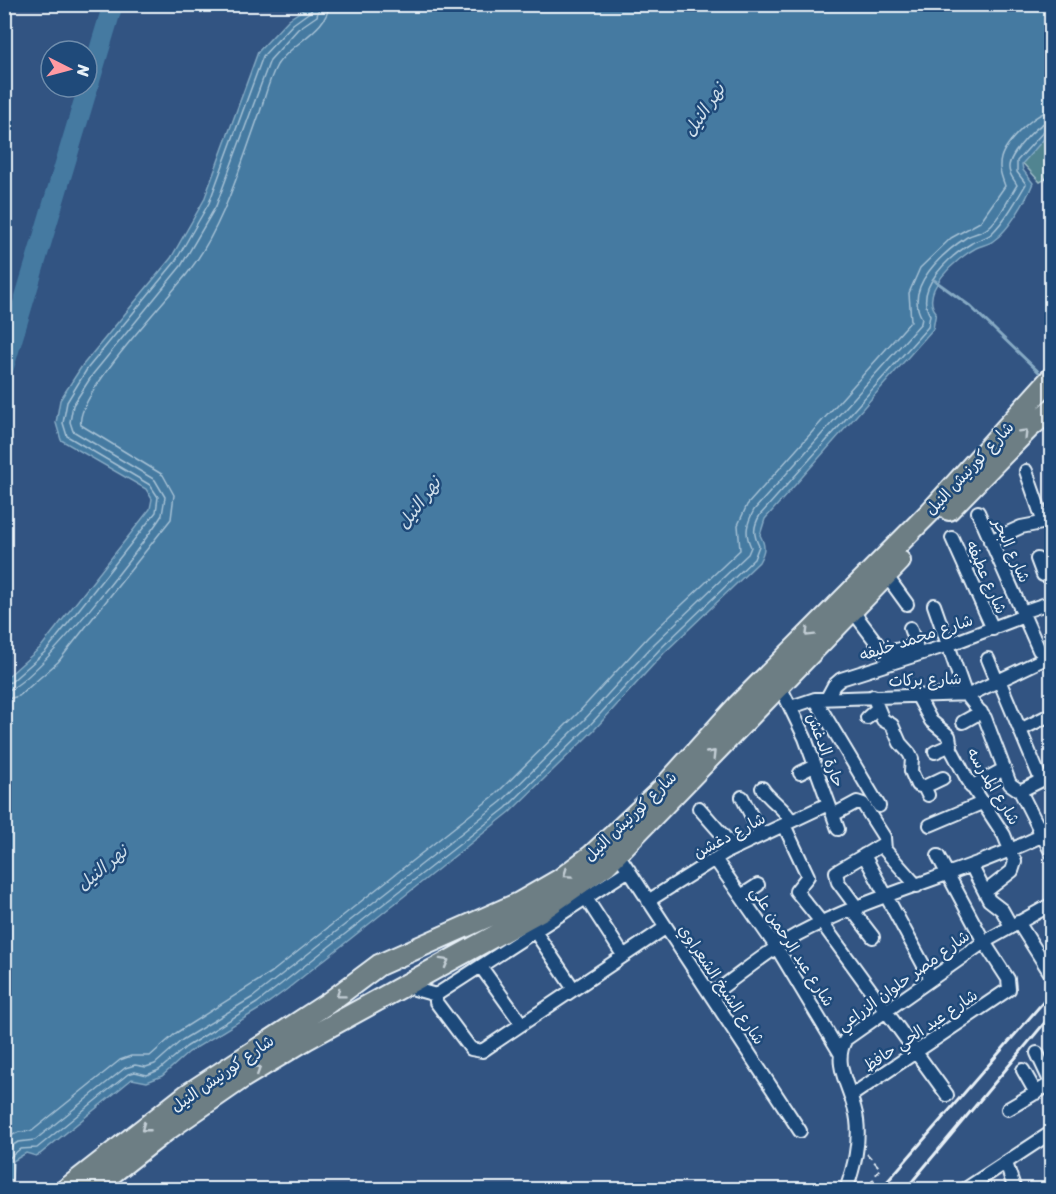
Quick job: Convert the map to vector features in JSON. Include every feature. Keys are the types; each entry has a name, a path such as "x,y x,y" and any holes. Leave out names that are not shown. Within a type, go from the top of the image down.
{"highway":[{"name":"شارع كورنيش النيل","path":"65,1190 188,1094 328,1003 369,972 406,951 519,903 559,880 599,849 662,789 738,705 930,512 1052,377"},
{"name":"شارع كورنيش النيل","path":"91,1190 166,1131 244,1077 542,910 618,854 886,575 1049,415"},
{"path":"369,972 403,986 406,951"}],"street":[{"path":"990,541 1021,527 1048,522 1026,471"},
{"name":"شارع البحر","path":"978,512 1039,650 1050,659"},
{"name":"شارع عطيفه","path":"952,538 993,629"},
{"path":"1037,559 1043,575 1052,577"},
{"path":"886,575 907,604"},
{"name":"شارع محمد خليفه","path":"821,698 838,680 888,657 948,645 993,629 1052,602"},
{"path":"934,605 965,693 981,712 1012,787 1020,791 1052,854"},
{"path":"852,610 888,657 916,645 910,628"},
{"path":"988,659 1020,730 1046,778 1020,791"},
{"name":"شارع بركات","path":"791,707 821,698 875,702 917,695 974,693 1050,659"},
{"name":"حارة الدغش","path":"779,684 791,707 838,830"},
{"name":"شارع المدرسه","path":"917,695 931,721 949,736 971,787 1011,850 1015,862 1012,871 985,892"},
{"path":"821,698 879,806"},
{"path":"867,717 875,702"},
{"path":"875,702 883,720 892,725 900,743 912,759 910,771 916,785 926,791 943,778"},
{"path":"963,722 981,712"},
{"path":"1020,730 1052,714"},
{"path":"935,752 951,745"},
{"path":"800,773 814,766"},
{"path":"971,787 1004,769"},
{"path":"762,788 769,798 788,814 788,823 808,876 796,891 822,923 947,1095"},
{"path":"742,797 761,835"},
{"name":"شارع دغشن","path":"648,901 715,859 761,835 788,823 857,802 862,804 884,837 883,844"},
{"path":"930,825 982,803"},
{"path":"699,808 734,848"},
{"path":"711,995 777,948 822,923 972,867 1011,850 1040,833 1052,822"},
{"path":"873,937 836,872 883,844 886,851 917,886"},
{"name":"شارع الشيخ الشعراوي","path":"618,854 800,1131"},
{"path":"864,855 930,977"},
{"path":"938,856 984,942"},
{"name":"شارع عبد الرحمن علي","path":"715,859 777,948 840,1053"},
{"path":"972,867 991,902 1002,910 1014,924 1049,971"},
{"path":"403,986 436,995 536,933 629,870"},
{"path":"741,896 758,885"},
{"path":"586,898 623,955"},
{"name":"شارع مصر حلوان الزراعي","path":"846,1190 854,1169 858,1145 857,1120 852,1095 840,1064 840,1053 846,1039 930,977 1014,924 1052,904"},
{"path":"436,995 436,1002 468,1046 482,1051 665,928"},
{"path":"536,933 573,988"},
{"name":"شارع عبد الحي حافظ","path":"852,1095 1009,989 1008,979 984,942"},
{"path":"481,967 521,1023"},
{"path":"1008,1109 1051,1083 1037,1053"},
{"path":"1023,1070 1036,1092"},
{"path":"964,1190 1052,1132"},
{"path":"1006,1163 1015,1190"}],"path":[{"path":"858,1145 880,1168 867,1190"}],"green space":[{"path":"1051,103 1051,163 1046,179 1040,182 1008,147"}],"water":[{"name":"نهر النيل","path":"310,5 1051,5 1051,131 1022,164 1023,170 1033,183 1011,223 993,241 959,259 936,285 932,295 932,304 936,312 933,329 765,519 760,535 764,548 759,562 664,653 594,730 510,812 286,990 189,1052 162,1076 147,1082 132,1079 40,1154 36,1156 26,1153 13,1161 12,1179 5,1186 5,679 41,647 150,509 152,499 146,489 61,440 56,423 60,400 82,366 171,258 204,200 258,52 289,19"}],"building":[{"path":"1052,163 1052,185 1046,179"}],"waterway":[{"path":"4,367 113,4"},
{"path":"934,280 970,306 1044,377"}],"railway":[{"path":"880,1190 1052,992"},
{"path":"905,1190 1052,1014"}]}
